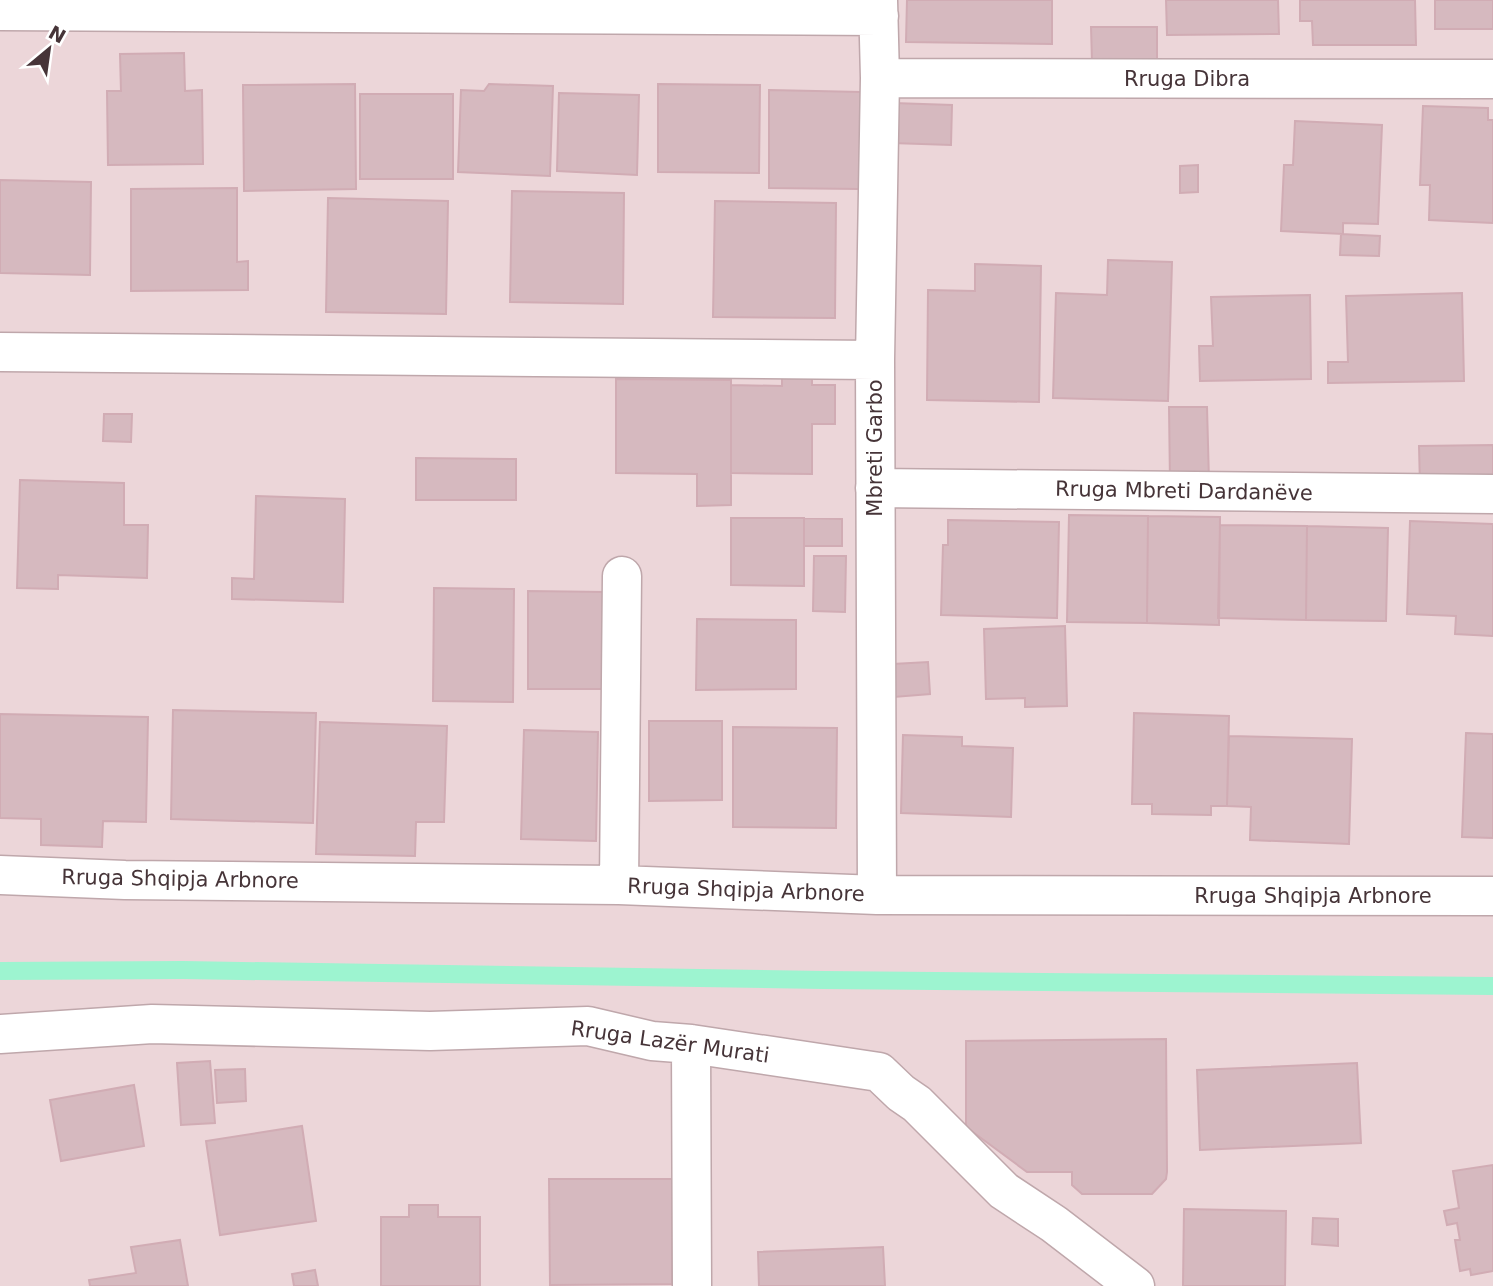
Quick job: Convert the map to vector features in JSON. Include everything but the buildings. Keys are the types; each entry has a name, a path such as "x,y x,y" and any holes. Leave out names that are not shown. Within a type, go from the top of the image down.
{"street":[{"path":"0,11 879,8"},
{"name":"Mbreti Garbo","path":"877,895 875,360 879,8"},
{"name":"Rruga Dibra","path":"880,78 1493,79"},
{"path":"0,352 875,360"},
{"name":"Rruga Mbreti Dardanëve","path":"875,488 1493,494"},
{"path":"619,885 622,576"},
{"name":"Rruga Shqipja Arbnore","path":"0,875 125,880 619,885 877,895 1493,896"},
{"name":"Rruga Lazër Murati","path":"0,1034 152,1024 430,1031 588,1026 652,1041 691,1044 879,1072 917,1104 1004,1191 1054,1224 1135,1286"},
{"path":"691,1044 692,1286"}],"shaded area":[{"path":"0,0 1493,0 1493,1286 0,1286"}],"waterway":[{"path":"0,971 183,970 824,980 1493,986"}]}
